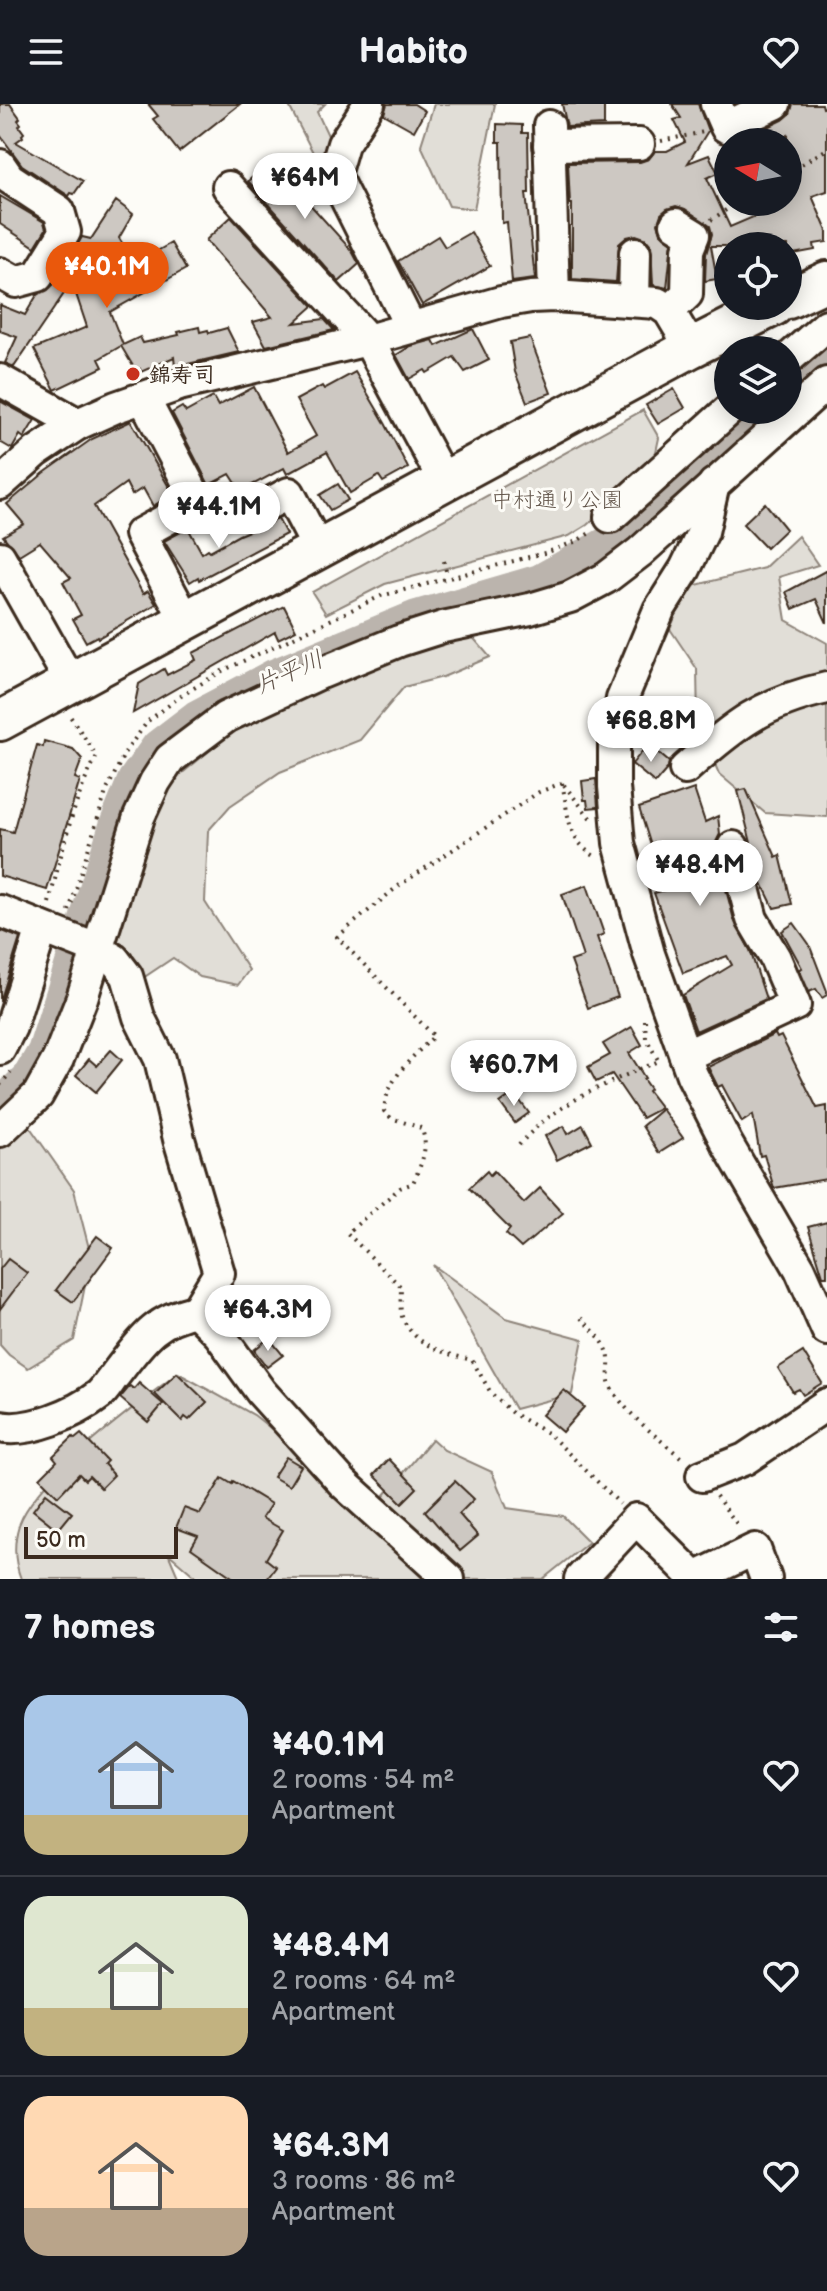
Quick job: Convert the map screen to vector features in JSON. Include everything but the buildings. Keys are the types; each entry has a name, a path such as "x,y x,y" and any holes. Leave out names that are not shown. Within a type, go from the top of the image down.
{"main road":[{"path":"0,721 746,320"}],"street":[{"path":"369,104 343,144 334,175 411,328"},
{"path":"721,115 775,104"},
{"path":"554,296 549,135 638,144"},
{"path":"0,165 9,178 59,211 65,232 38,276 16,282 0,273"},
{"path":"228,187 368,340 444,481"},
{"path":"669,311 687,294 685,229"},
{"path":"634,301 635,253"},
{"path":"802,346 827,324 808,289"},
{"path":"0,484 36,452 78,424 143,397 179,385 368,340 501,302 554,296 657,303 669,311 691,348"},
{"path":"0,380 78,424"},
{"path":"4,1033 74,940 155,782 170,759 195,737 226,717 399,641 443,627 530,609 570,597 606,578 640,552 827,383"},
{"path":"143,397 198,502"},
{"path":"610,517 714,423"},
{"path":"714,484 703,532 685,569 659,610 622,699 614,741 612,856 649,954 672,1059 692,1075 726,1142 800,1269 827,1330"},
{"path":"186,621 140,534 198,502 255,511 289,493 319,550"},
{"path":"0,557 71,683"},
{"path":"685,769 727,731 754,713 787,698 827,688"},
{"path":"672,1059 795,1005 775,958 752,919 733,847"},
{"path":"0,911 114,959 127,976 139,1017 160,1059 179,1139 219,1273 196,1311 161,1323 100,1394 53,1420 12,1429 0,1427"},
{"path":"0,1131 38,1095 58,1059 82,998 74,940"},
{"path":"196,1311 219,1334 261,1392 343,1483 449,1579"},
{"path":"702,1476 745,1459 827,1404"},
{"path":"580,1579 636,1519 695,1578 755,1549 766,1579"}],"path":[{"path":"638,144 637,138 665,141 721,115"},
{"path":"802,164 827,149"},
{"path":"685,229 701,226 716,216"},
{"path":"444,561 447,576"},
{"path":"71,683 64,708 97,756 84,779 75,805 74,940"},
{"path":"562,783 602,835 612,856 596,857 573,838 562,783"},
{"path":"562,783 539,792 409,878 337,937 434,1036 402,1068 385,1099 384,1111 391,1118 421,1128 427,1140 413,1183 400,1188 347,1233 401,1287 402,1317 414,1337 444,1354 472,1360 491,1393 512,1413 549,1434 636,1519"},
{"path":"519,1145 555,1111 590,1091 672,1059"},
{"path":"581,1318 602,1341 609,1357 607,1376 612,1389 651,1431 702,1476 755,1549"}],"green space":[{"path":"288,104 325,104 317,112 339,159 323,172"},
{"path":"434,104 495,104 474,209 449,206 421,145"},
{"name":"中村通り公園","path":"643,410 659,438 653,466 587,525 569,536 385,584 326,614 312,592"},
{"path":"798,536 818,565 779,577 786,620 827,643 827,817 765,813 719,774 698,724 697,669 670,629 688,587 764,568"},
{"path":"470,634 490,657 443,677 404,687 360,740 280,772 230,806 208,831 205,902 249,970 238,985 200,977 173,958 125,990 112,921 152,798 225,738 312,683"},
{"path":"20,1113 74,1190 91,1256 74,1340 28,1368 0,1345 0,1128"},
{"path":"433,1265 506,1318 583,1339 572,1394 515,1409"},
{"path":"178,1373 254,1415 300,1452 435,1579 198,1579 168,1553 179,1579 21,1579 15,1546 19,1525 29,1506 66,1464"},
{"path":"432,1439 444,1450 492,1472 507,1508 563,1516 589,1542 543,1579 461,1579 379,1502"}],"waterway":[{"name":"片平川","path":"802,379 827,359"},
{"name":"片平川","path":"0,1108 31,1076 45,1052 118,823 135,781 159,747 197,718 274,677 417,618 540,582 637,528 694,464 745,424"}],"place":[{"name":"錦寿司","path":"133,374"}]}
